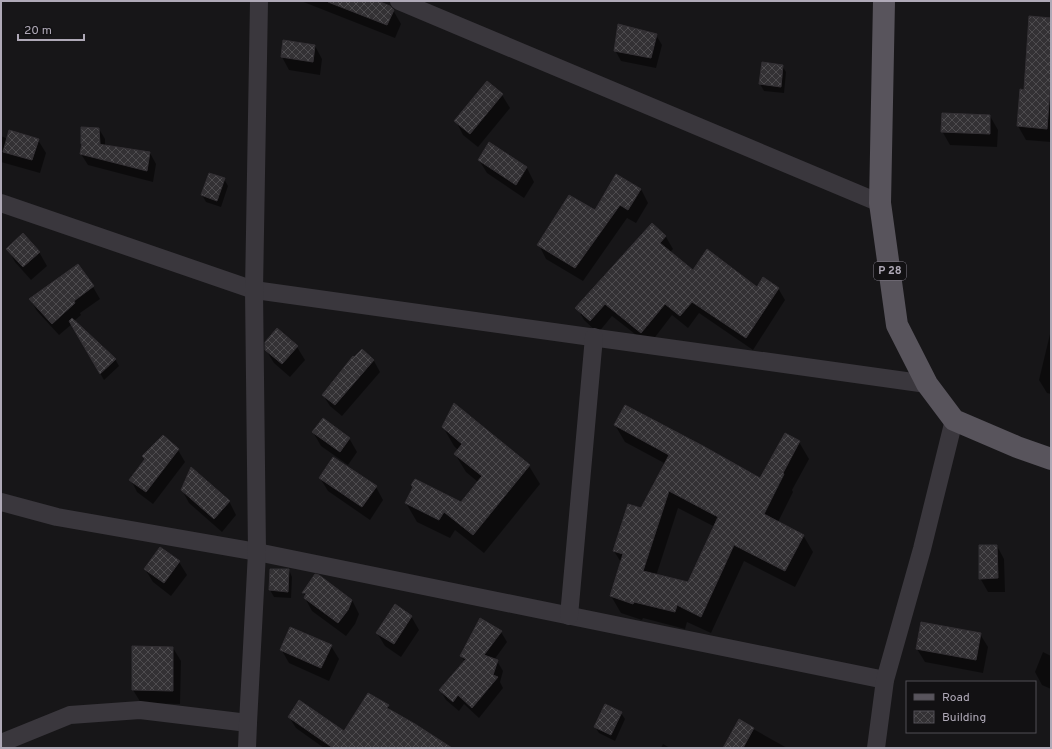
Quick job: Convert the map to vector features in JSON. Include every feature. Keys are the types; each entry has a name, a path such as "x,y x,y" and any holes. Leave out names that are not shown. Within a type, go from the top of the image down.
{"main road":[{"name":"P 28","path":"884,1 880,203 897,325 927,384 954,420 1017,447 1051,459"}],"street":[{"path":"247,748 256,552 254,290 259,1"},
{"path":"400,1 880,203"},
{"path":"1,203 254,290 927,384"},
{"path":"569,616 594,337"},
{"path":"876,748 885,680 922,549 954,420"},
{"path":"1,502 57,517 256,552 885,680"},
{"path":"1,743 70,715 140,710 248,723"}],"building":[{"path":"328,1 378,1 390,6 394,10 387,25"},
{"path":"1029,16 1051,18 1051,77 1047,129 1017,126 1020,89 1024,90"},
{"path":"618,24 657,34 651,58 614,51"},
{"path":"283,40 315,45 313,62 281,57"},
{"path":"762,62 783,65 781,87 759,84"},
{"path":"487,81 503,94 470,134 454,121"},
{"path":"942,113 990,115 990,134 941,132"},
{"path":"81,127 99,128 100,144 98,144 150,152 147,171 80,154 82,144"},
{"path":"9,130 39,139 32,160 3,152"},
{"path":"489,142 527,167 516,185 478,160"},
{"path":"209,173 225,178 217,201 201,195"},
{"path":"616,174 641,189 628,210 620,205 575,268 537,245 569,195 595,210"},
{"path":"652,223 666,236 660,243 693,270 707,249 757,287 763,277 779,288 746,338 692,302 680,316 665,304 641,333 605,304 590,321 575,308"},
{"path":"23,233 40,252 23,267 6,249"},
{"path":"78,264 94,286 74,301 75,303 52,324 29,299"},
{"path":"72,318 116,359 100,374 69,321"},
{"path":"277,328 298,346 282,364 265,350 265,342"},
{"path":"362,349 374,360 335,405 322,395 353,356 354,357"},
{"path":"454,403 530,465 473,535 444,512 439,520 405,503 413,487 411,485 415,479 461,502 482,476 454,454 462,444 442,427"},
{"path":"625,405 760,478 785,433 800,441 764,514 804,535 785,571 734,545 701,617 677,605 675,612 634,602 633,604 610,596 623,554 613,551 628,504 641,508 669,455 614,425","holes":["669,491 718,517 688,582 643,571"]},
{"path":"323,418 350,438 340,452 312,432"},
{"path":"163,435 179,449 146,492 129,480 145,459 142,456"},
{"path":"333,457 377,486 362,507 319,478"},
{"path":"191,467 230,501 214,519 181,490"},
{"path":"979,545 997,545 998,578 979,579"},
{"path":"160,547 180,561 164,583 144,569"},
{"path":"270,569 289,569 288,592 269,590"},
{"path":"315,574 319,575 352,600 348,610 338,623 304,598 306,593 302,593"},
{"path":"395,604 412,616 394,644 376,633"},
{"path":"480,618 502,631 484,655 498,660 493,675 498,677 472,708 458,695 453,702 439,690 466,659 460,656"},
{"path":"921,622 981,633 976,660 916,649"},
{"path":"290,627 332,645 321,668 280,650"},
{"path":"132,646 173,647 173,691 132,690"},
{"path":"368,693 389,705 387,708 452,748 333,748 288,717 299,700 344,731"},
{"path":"605,704 622,712 611,735 594,727"},
{"path":"739,719 754,728 743,748 723,748"}]}
